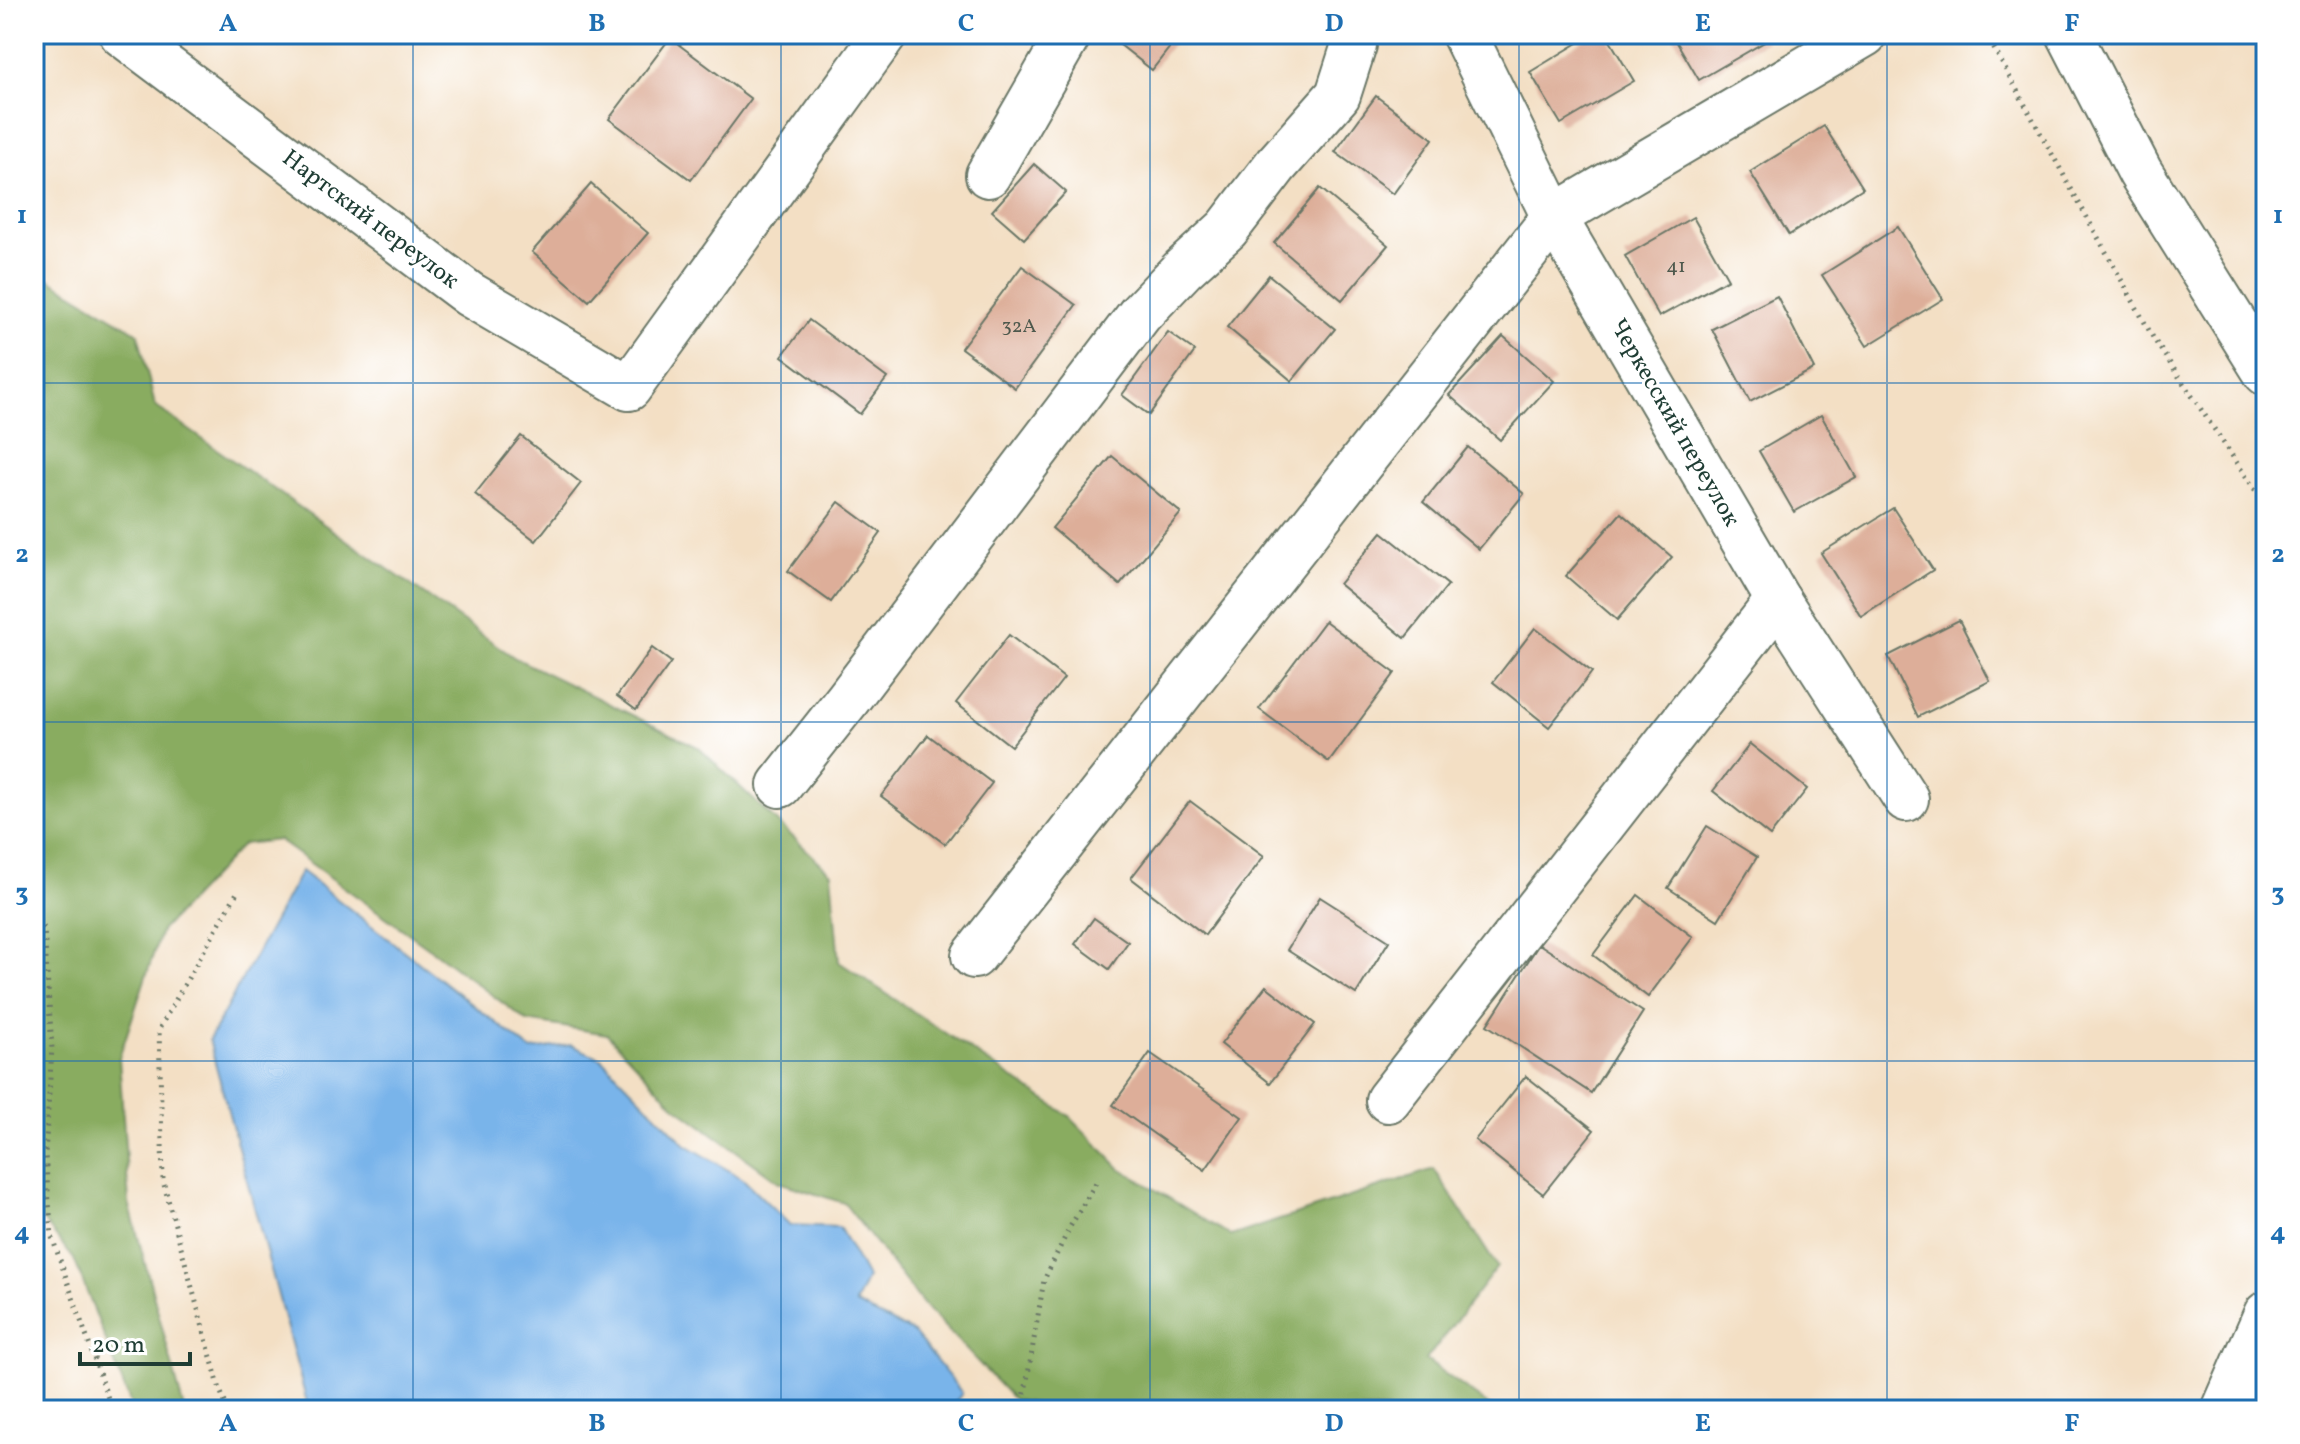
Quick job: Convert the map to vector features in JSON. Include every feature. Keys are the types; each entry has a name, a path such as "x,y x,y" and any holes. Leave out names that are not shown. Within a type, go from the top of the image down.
{"street":[{"name":"Нартский переулок","path":"122,34 469,294 629,388 883,34"},
{"path":"988,175 1069,34"},
{"path":"780,785 1140,314 1227,229 1276,165 1338,95 1355,34"},
{"name":"Черкесский переулок","path":"1464,34 1554,217 1778,600 1906,799"},
{"path":"974,956 1554,217 1865,34"},
{"path":"2069,34 2140,172 2266,373"},
{"path":"1388,1100 1778,600"},
{"path":"2224,1410 2266,1314"},
{"path":"2255,1410 2266,1386"}],"path":[{"path":"1986,34 2155,341 2266,506"},
{"path":"228,1410 163,1181 159,1029 238,891"},
{"path":"34,913 44,928 52,1048 45,1155 52,1237 112,1410"},
{"path":"1022,1410 1044,1280 1098,1179"}],"green space":[{"path":"34,270 138,333 155,406 515,658 698,747 831,873 839,962 1069,1116 1120,1168 1231,1236 1434,1169 1497,1267 1426,1360 1495,1410 1066,1410 1014,1400 924,1305 844,1203 779,1182 675,1106 607,1034 527,1021 278,840 243,844 161,931 119,1058 129,1203 184,1410 133,1410 74,1259 34,1209"}],"water":[{"path":"301,871 531,1050 571,1045 601,1058 685,1144 743,1179 790,1225 839,1227 867,1278 855,1304 914,1333 962,1393 950,1410 309,1410 209,1040"}],"building":[{"path":"1127,34 1173,34 1177,38 1152,70 1119,44"},
{"path":"1593,34 1606,34 1634,81 1561,124 1530,72"},
{"path":"1672,34 1763,34 1766,41 1699,80"},
{"path":"670,38 751,99 691,180 609,119"},
{"path":"1376,96 1433,139 1393,194 1335,152"},
{"path":"1824,126 1863,188 1789,235 1750,172"},
{"path":"1034,164 1066,192 1024,239 992,211"},
{"path":"591,184 648,233 589,301 532,252"},
{"path":"1320,188 1388,245 1342,300 1274,243"},
{"path":"1693,217 1728,279 1659,317 1625,256"},
{"path":"1898,227 1943,299 1867,346 1822,275"},
{"path":"1022,266 1076,305 1015,388 961,348"},
{"path":"1269,275 1335,329 1292,381 1227,327"},
{"path":"1777,296 1814,369 1750,402 1712,329"},
{"path":"809,320 887,378 860,414 782,356"},
{"path":"1168,332 1195,351 1149,415 1122,395"},
{"path":"1503,336 1554,381 1500,440 1449,395"},
{"path":"1821,415 1856,477 1794,512 1759,451"},
{"path":"521,436 581,483 536,541 475,494"},
{"path":"1468,447 1524,494 1479,549 1423,502"},
{"path":"1112,456 1181,513 1120,585 1052,528"},
{"path":"839,502 881,533 831,602 788,571"},
{"path":"1893,508 1933,570 1861,616 1821,553"},
{"path":"1621,513 1672,557 1617,620 1566,576"},
{"path":"1382,532 1448,585 1405,638 1339,584"},
{"path":"1959,620 1990,681 1918,717 1888,656"},
{"path":"1325,621 1395,673 1329,762 1259,709"},
{"path":"1535,628 1592,672 1549,727 1493,682"},
{"path":"1009,635 1064,678 1011,746 956,703"},
{"path":"652,648 671,662 636,710 617,696"},
{"path":"928,735 992,783 945,844 881,796"},
{"path":"1750,744 1807,789 1770,836 1713,791"},
{"path":"1190,801 1264,856 1205,935 1131,878"},
{"path":"1707,826 1757,857 1718,920 1668,888"},
{"path":"1638,895 1693,937 1648,997 1593,955"},
{"path":"1320,897 1389,941 1356,994 1287,950"},
{"path":"1094,918 1128,942 1109,969 1075,944"},
{"path":"1539,944 1643,1012 1591,1093 1487,1025"},
{"path":"1266,986 1315,1024 1270,1083 1221,1044"},
{"path":"1150,1053 1242,1117 1205,1170 1113,1105"},
{"path":"1526,1076 1594,1130 1543,1194 1475,1140"}],"waterway":[{"path":"2263,34 2266,39"}]}
